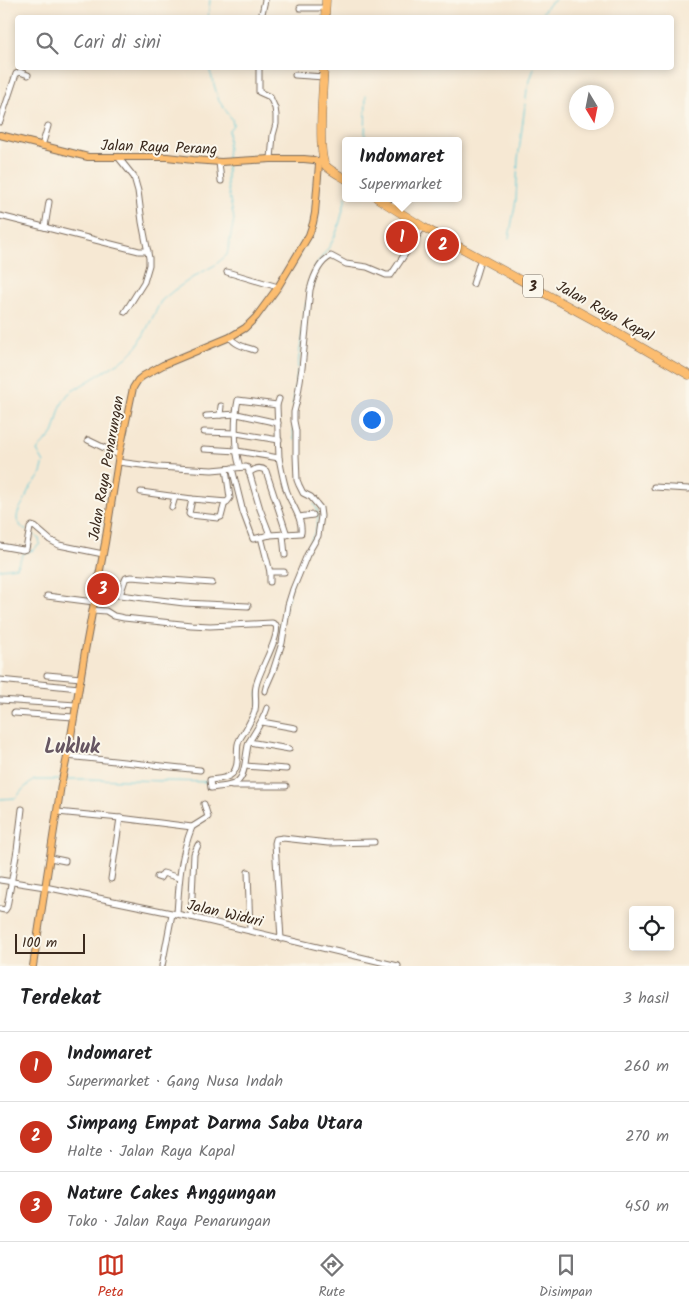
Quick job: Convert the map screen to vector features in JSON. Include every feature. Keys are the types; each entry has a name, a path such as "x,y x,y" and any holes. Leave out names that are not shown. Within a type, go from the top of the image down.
{"highway":[{"path":"324,70 321,161 342,176"},
{"name":"Jalan Raya Kapal","path":"383,202 423,227 601,324 689,375"}],"main road":[{"name":"Jalan Raya Perang","path":"0,135 88,157 167,156 220,162 271,159 321,161"},
{"name":"Jalan Raya Penarungan","path":"33,966 62,781 133,388 138,380 163,365 230,337 250,323 269,301 306,241 313,223 321,161"}],"street":[{"path":"262,15 265,0"},
{"path":"300,8 326,4"},
{"path":"258,70 259,92 270,97 275,108 276,124 273,134 271,159"},
{"path":"0,122 16,74 20,72 28,75"},
{"path":"295,75 324,77"},
{"path":"42,146 48,126"},
{"path":"118,157 134,177 137,186 149,265 144,282 125,312"},
{"path":"220,162 221,182"},
{"path":"45,227 49,202"},
{"path":"391,207 395,202"},
{"path":"0,216 148,252"},
{"path":"266,691 266,686 282,643 288,605 293,589 307,555 318,536 321,516 320,508 311,497 303,493 298,485 294,421 302,368 310,290 313,279 329,256 346,264 367,267 386,275 391,275 423,227"},
{"path":"473,284 481,258"},
{"path":"227,272 278,287"},
{"path":"230,337 239,345 254,350"},
{"path":"229,469 251,537 255,539 270,535 301,533 299,517 286,490 279,458 278,402 238,401 236,433 240,467"},
{"path":"220,415 221,406"},
{"path":"206,416 236,414 278,423"},
{"path":"204,432 236,433 279,440"},
{"path":"88,440 119,458 135,464 212,470 247,468 270,535"},
{"path":"204,449 237,451 279,458"},
{"path":"249,473 260,468 266,471 285,535 285,555"},
{"path":"141,492 192,500 229,501 229,469"},
{"path":"654,487 689,489"},
{"path":"172,507 175,497"},
{"path":"192,500 190,515 218,518 221,517 225,502"},
{"path":"299,517 313,515"},
{"path":"0,546 26,549 32,526 59,545 103,554"},
{"path":"261,537 270,572 270,582"},
{"path":"270,572 284,572"},
{"path":"120,595 126,578 131,577 212,583"},
{"path":"96,594 248,606"},
{"path":"47,596 94,602"},
{"path":"93,610 106,611 114,616 124,618 191,625 273,623 277,626 256,684 255,710 249,725 239,740 237,750 238,763 234,772 228,777 210,780 212,788 229,786 286,786"},
{"path":"268,654 277,657"},
{"path":"47,674 81,678"},
{"path":"0,680 79,688"},
{"path":"0,700 76,704"},
{"path":"229,786 236,784 244,771 249,742 262,722 267,708"},
{"path":"14,713 74,717"},
{"path":"262,722 295,728"},
{"path":"249,742 289,749"},
{"path":"67,756 200,770"},
{"path":"245,766 286,769"},
{"path":"57,812 192,827 208,817 204,804"},
{"path":"0,909 4,910 6,908 22,808"},
{"path":"111,879 120,818"},
{"path":"162,966 174,914 183,856 192,827"},
{"path":"281,939 274,841 283,838 328,843 374,842"},
{"path":"191,917 194,854 198,845"},
{"path":"50,858 64,861"},
{"path":"248,872 250,931"},
{"path":"157,877 160,878 164,873 179,878"},
{"name":"Jalan Widuri","path":"0,880 45,887 191,917 398,966"}],"waterway":[{"path":"208,15 210,0"},
{"path":"541,15 547,6 555,0"},
{"path":"210,70 219,101 232,119 233,125 229,130 227,160"},
{"path":"509,238 516,200 518,159 527,90 533,70"},
{"path":"365,137 366,96"},
{"path":"26,530 18,523 17,516 28,490 39,477 44,463 37,451 53,433 60,409 69,393 126,358 138,346 161,301 227,255 234,219 227,185 227,164"},
{"path":"312,275 334,239 345,202"},
{"path":"293,405 306,303"},
{"path":"293,427 294,440"},
{"path":"287,601 293,579 316,529 318,518 317,509 314,504"},
{"path":"0,569 16,567 24,553 33,550 40,544 39,539 32,533"},
{"path":"279,630 286,605"},
{"path":"256,715 259,709 258,692"},
{"path":"66,779 209,782"},
{"path":"0,799 16,798 34,780 59,780"}],"place":[{"name":"Indomaret","path":"402,237"},
{"name":"Simpang Empat Darma Saba Utara","path":"443,245"},
{"name":"Nature Cakes Anggungan","path":"103,589"}],"district":[{"name":"Lukluk","path":"72,746"}]}
